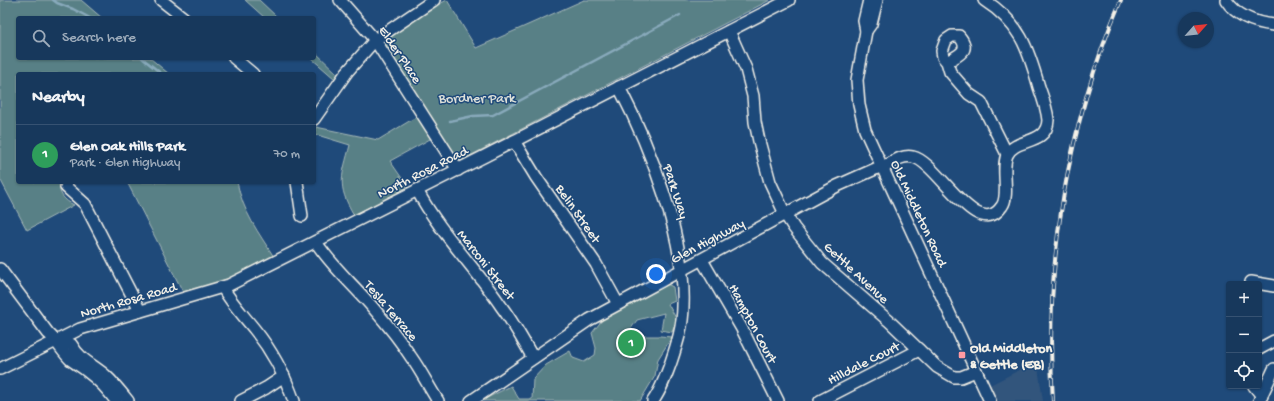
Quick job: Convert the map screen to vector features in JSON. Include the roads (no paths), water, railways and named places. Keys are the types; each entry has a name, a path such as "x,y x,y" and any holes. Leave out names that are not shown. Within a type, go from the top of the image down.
{"street":[{"path":"161,0 181,16"},
{"name":"Elder Place","path":"340,0 375,40 458,170"},
{"path":"316,116 348,72 375,40 434,0"},
{"name":"North Rosa Road","path":"0,369 80,329 223,288 458,170 789,0"},
{"name":"Old Middleton Road","path":"869,0 864,20 866,31 857,80 859,105 865,130 990,401"},
{"name":"Old Middleton Road","path":"866,31 871,24 877,0"},
{"path":"947,62 950,72 969,94 981,102 1007,154 1015,147 1034,140 1043,134 1047,128 1048,116 1029,54 1021,36 1001,14 984,0"},
{"path":"1227,2 1235,12 1250,20 1274,25"},
{"name":"Gettle Avenue","path":"729,31 746,69 753,96 755,122 770,182 785,214 822,263 937,367 954,377 961,377 976,371"},
{"path":"236,60 251,72"},
{"name":"Park Way","path":"619,87 638,128 662,190 670,214 682,270 683,307 681,328 658,399"},
{"name":"Belin Street","path":"514,141 536,177 596,264 618,304"},
{"name":"Glen Highway","path":"471,401 589,320 837,186 906,156 918,158 936,173 972,210 983,216 997,212 1004,203 1005,160 1007,154"},
{"path":"297,184 302,216"},
{"path":"66,187 84,204 140,311"},
{"name":"Marconi Street","path":"417,190 446,236 501,305 533,358"},
{"name":"Tesla Terrace","path":"316,242 337,270 395,334 438,401"},
{"name":"Hampton Court","path":"702,260 742,329 778,401"},
{"path":"0,269 48,333 56,340 61,350 105,387 116,401"},
{"path":"1262,284 1274,286"},
{"path":"223,288 235,308 256,331 284,376 294,401"},
{"path":"56,340 71,344 76,354 104,374 128,401"},
{"path":"1262,347 1274,341"},
{"name":"Hilldale Court","path":"820,401 919,350"},
{"path":"1260,399 1274,369"},
{"path":"241,401 266,388 284,376"},
{"path":"1255,389 1260,399"}],"waterway":[{"path":"53,0 86,16"},
{"path":"450,121 473,116 493,115 680,15"},
{"path":"144,60 160,72"}],"railway":[{"path":"1053,401 1051,350 1052,298 1056,247 1063,196 1073,146 1086,97 1102,48 1121,0"}],"place":[{"name":"Glen Oak Hills Park","path":"631,343"},
{"name":"Old Middleton & Gettle (EB)","path":"962,355"}],"park label":[{"name":"Bordner Park","path":"477,97"}]}
